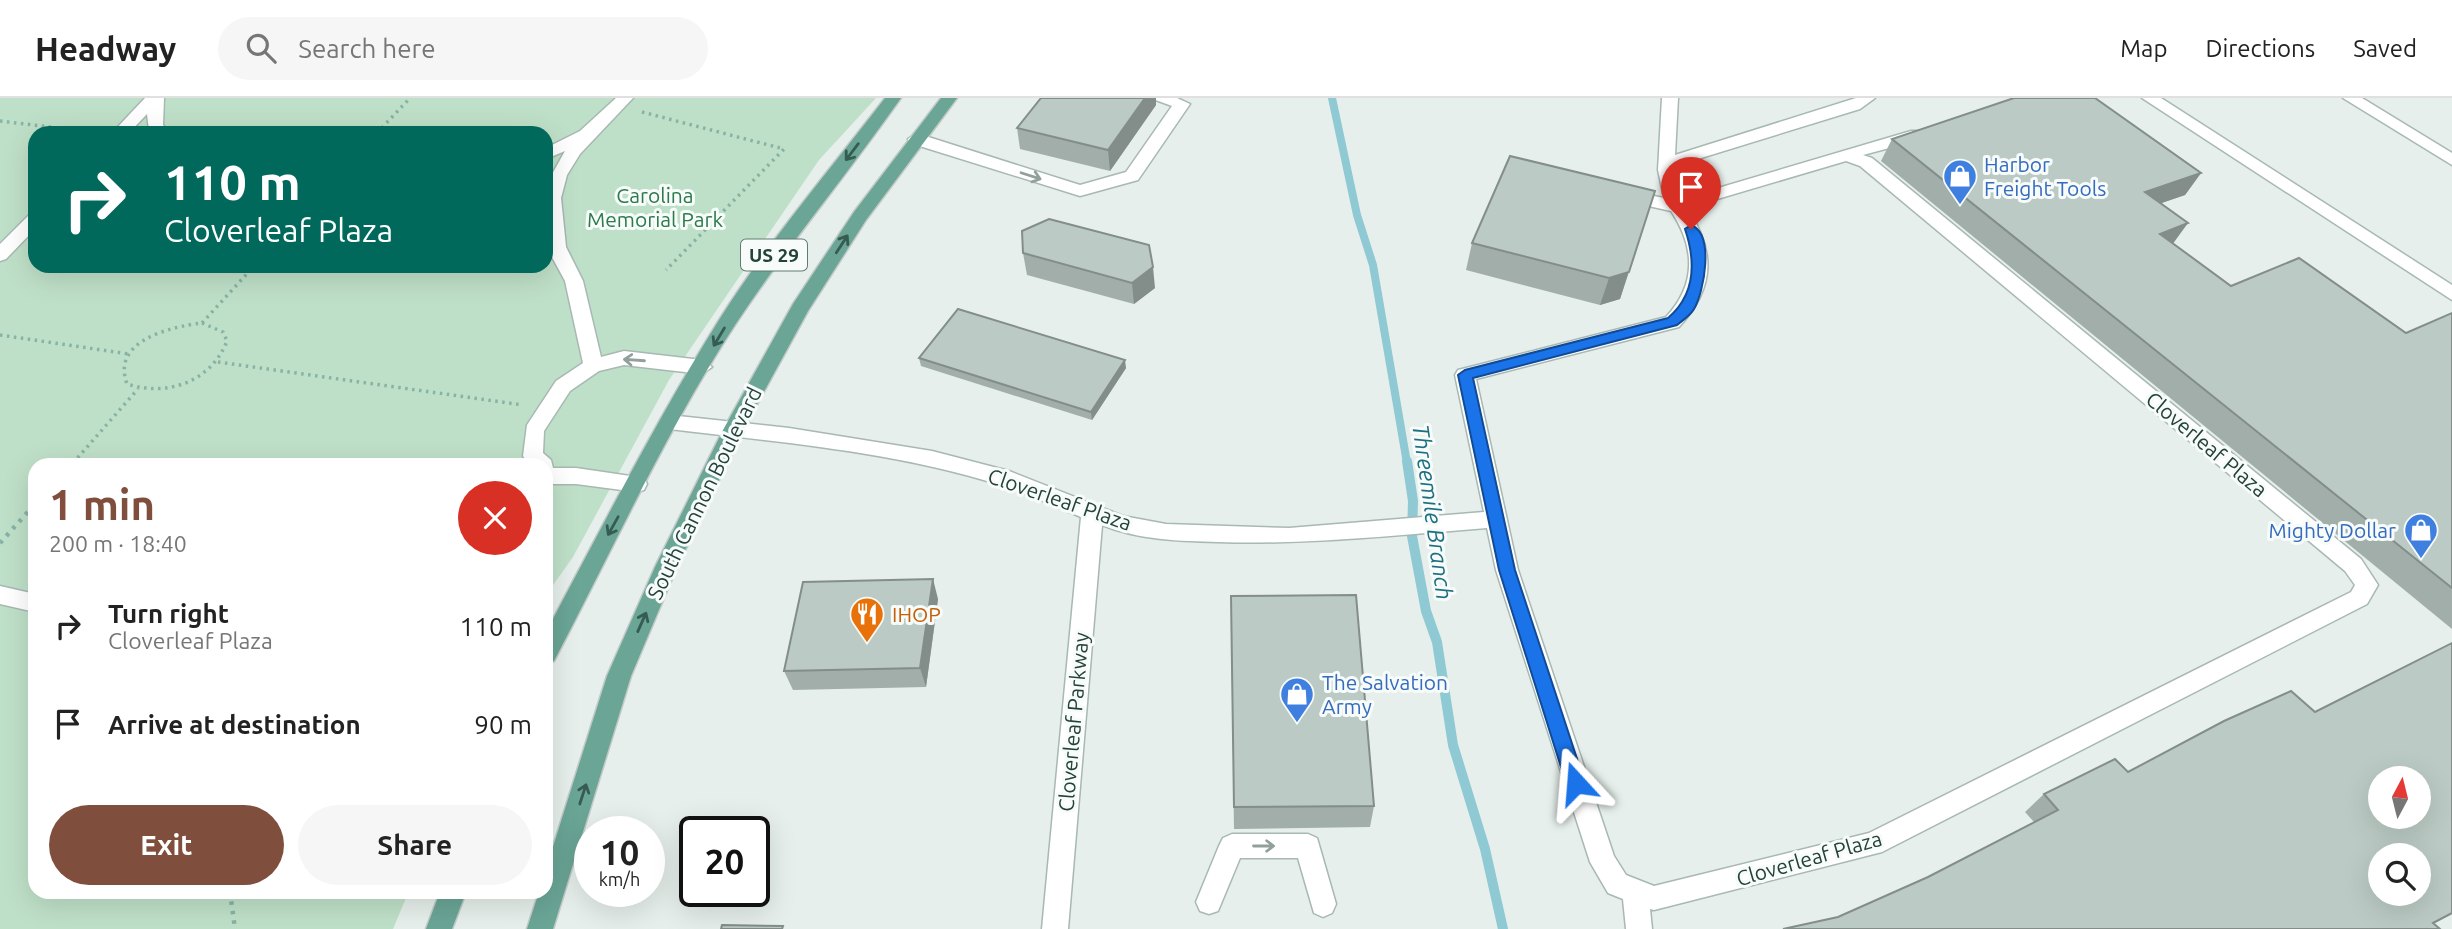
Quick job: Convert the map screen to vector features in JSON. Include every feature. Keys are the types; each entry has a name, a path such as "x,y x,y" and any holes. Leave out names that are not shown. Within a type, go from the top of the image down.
{"main road":[{"name":"US 29","path":"553,641 669,422 702,367 773,256 893,98"},
{"name":"South Cannon Boulevard","path":"553,887 619,676 666,567 733,430 800,309 916,139 949,98"},
{"path":"439,929 450,899"},
{"name":"South Cannon Boulevard","path":"540,929 549,899"}],"street":[{"path":"127,126 155,98"},
{"path":"155,98 155,126"},
{"path":"916,139 1080,191 1132,176 1182,104 1158,98"},
{"path":"1639,929 1635,891 1617,884 1602,862 1545,692 1507,570 1465,375 1672,322 1687,309 1698,284 1698,248 1691,229 1676,206 1667,180 1670,98"},
{"path":"1668,163 1854,106 1867,98"},
{"path":"2150,98 2452,294"},
{"path":"2351,98 2452,160"},
{"path":"553,189 586,135 621,102"},
{"path":"1602,191 1676,206 1938,129"},
{"path":"553,152 586,135"},
{"name":"Cloverleaf Plaza","path":"1635,891 1654,898 1873,844 2359,598 2367,585 2353,565 1866,162 1846,155"},
{"path":"0,255 28,226"},
{"path":"553,244 580,301 593,366"},
{"path":"535,458 534,430 563,386 593,366 624,358 702,367"},
{"name":"Cloverleaf Plaza","path":"669,422 932,459 1002,477 1091,515 1155,530 1226,536 1289,536 1496,519"},
{"path":"553,472 637,484"},
{"name":"Cloverleaf Parkway","path":"1055,929 1091,515"},
{"path":"0,594 28,601"},
{"path":"1209,902 1232,846 1308,846 1324,904"}],"path":[{"path":"384,126 410,98"},
{"path":"621,102 784,149 666,270"},
{"path":"0,121 42,126"},
{"path":"202,323 248,273"},
{"path":"202,323 223,332 227,341 218,362 197,377 171,388 138,389 127,384 121,376 122,365 128,354 154,334 170,327 202,323"},
{"path":"0,335 128,354"},
{"path":"218,362 549,408"},
{"path":"77,458 138,389"},
{"path":"0,543 28,512"},
{"path":"231,899 235,929"}],"green space":[{"name":"Carolina Memorial Park","path":"0,98 876,98 819,160 669,380 573,557 553,585 553,458 28,458 28,899 406,899 393,929 0,929"}],"building":[{"path":"1041,98 1145,98 1108,150 1017,128"},
{"path":"2014,98 2095,98 2201,173 2145,192 2188,223 2160,234 2231,286 2299,258 2406,333 2452,313 2452,588 1892,139"},
{"path":"1510,156 1655,191 1629,272 1609,278 1472,243"},
{"path":"1049,219 1149,245 1153,267 1132,283 1023,253 1022,231"},
{"path":"958,309 1125,360 1091,412 919,358"},
{"name":"IHOP","path":"933,579 920,668 784,671 803,582"},
{"name":"The Salvation Army","path":"1356,595 1374,806 1234,807 1231,596"},
{"path":"2452,643 2452,913 2433,923 2440,929 1783,929 1838,917 1928,877 2058,810 2044,794 2115,759 2128,772 2224,721 2291,691 2315,712"},
{"path":"722,925 783,926 782,929 721,929"}],"waterway":[{"name":"Threemile Branch","path":"1332,98 1357,215 1373,265 1407,463"},
{"name":"Threemile Branch","path":"1407,461 1413,501 1412,536 1426,611 1437,642 1453,745 1485,849 1503,929"}],"place":[{"name":"Harbor Freight Tools","path":"1960,206"},
{"name":"Mighty Dollar","path":"2421,560"},
{"name":"IHOP","path":"867,644"},
{"name":"The Salvation Army","path":"1297,724"}],"route":[{"path":"1576,783 1507,570 1465,375 1672,322 1687,309 1698,284 1698,248 1691,229"}]}
